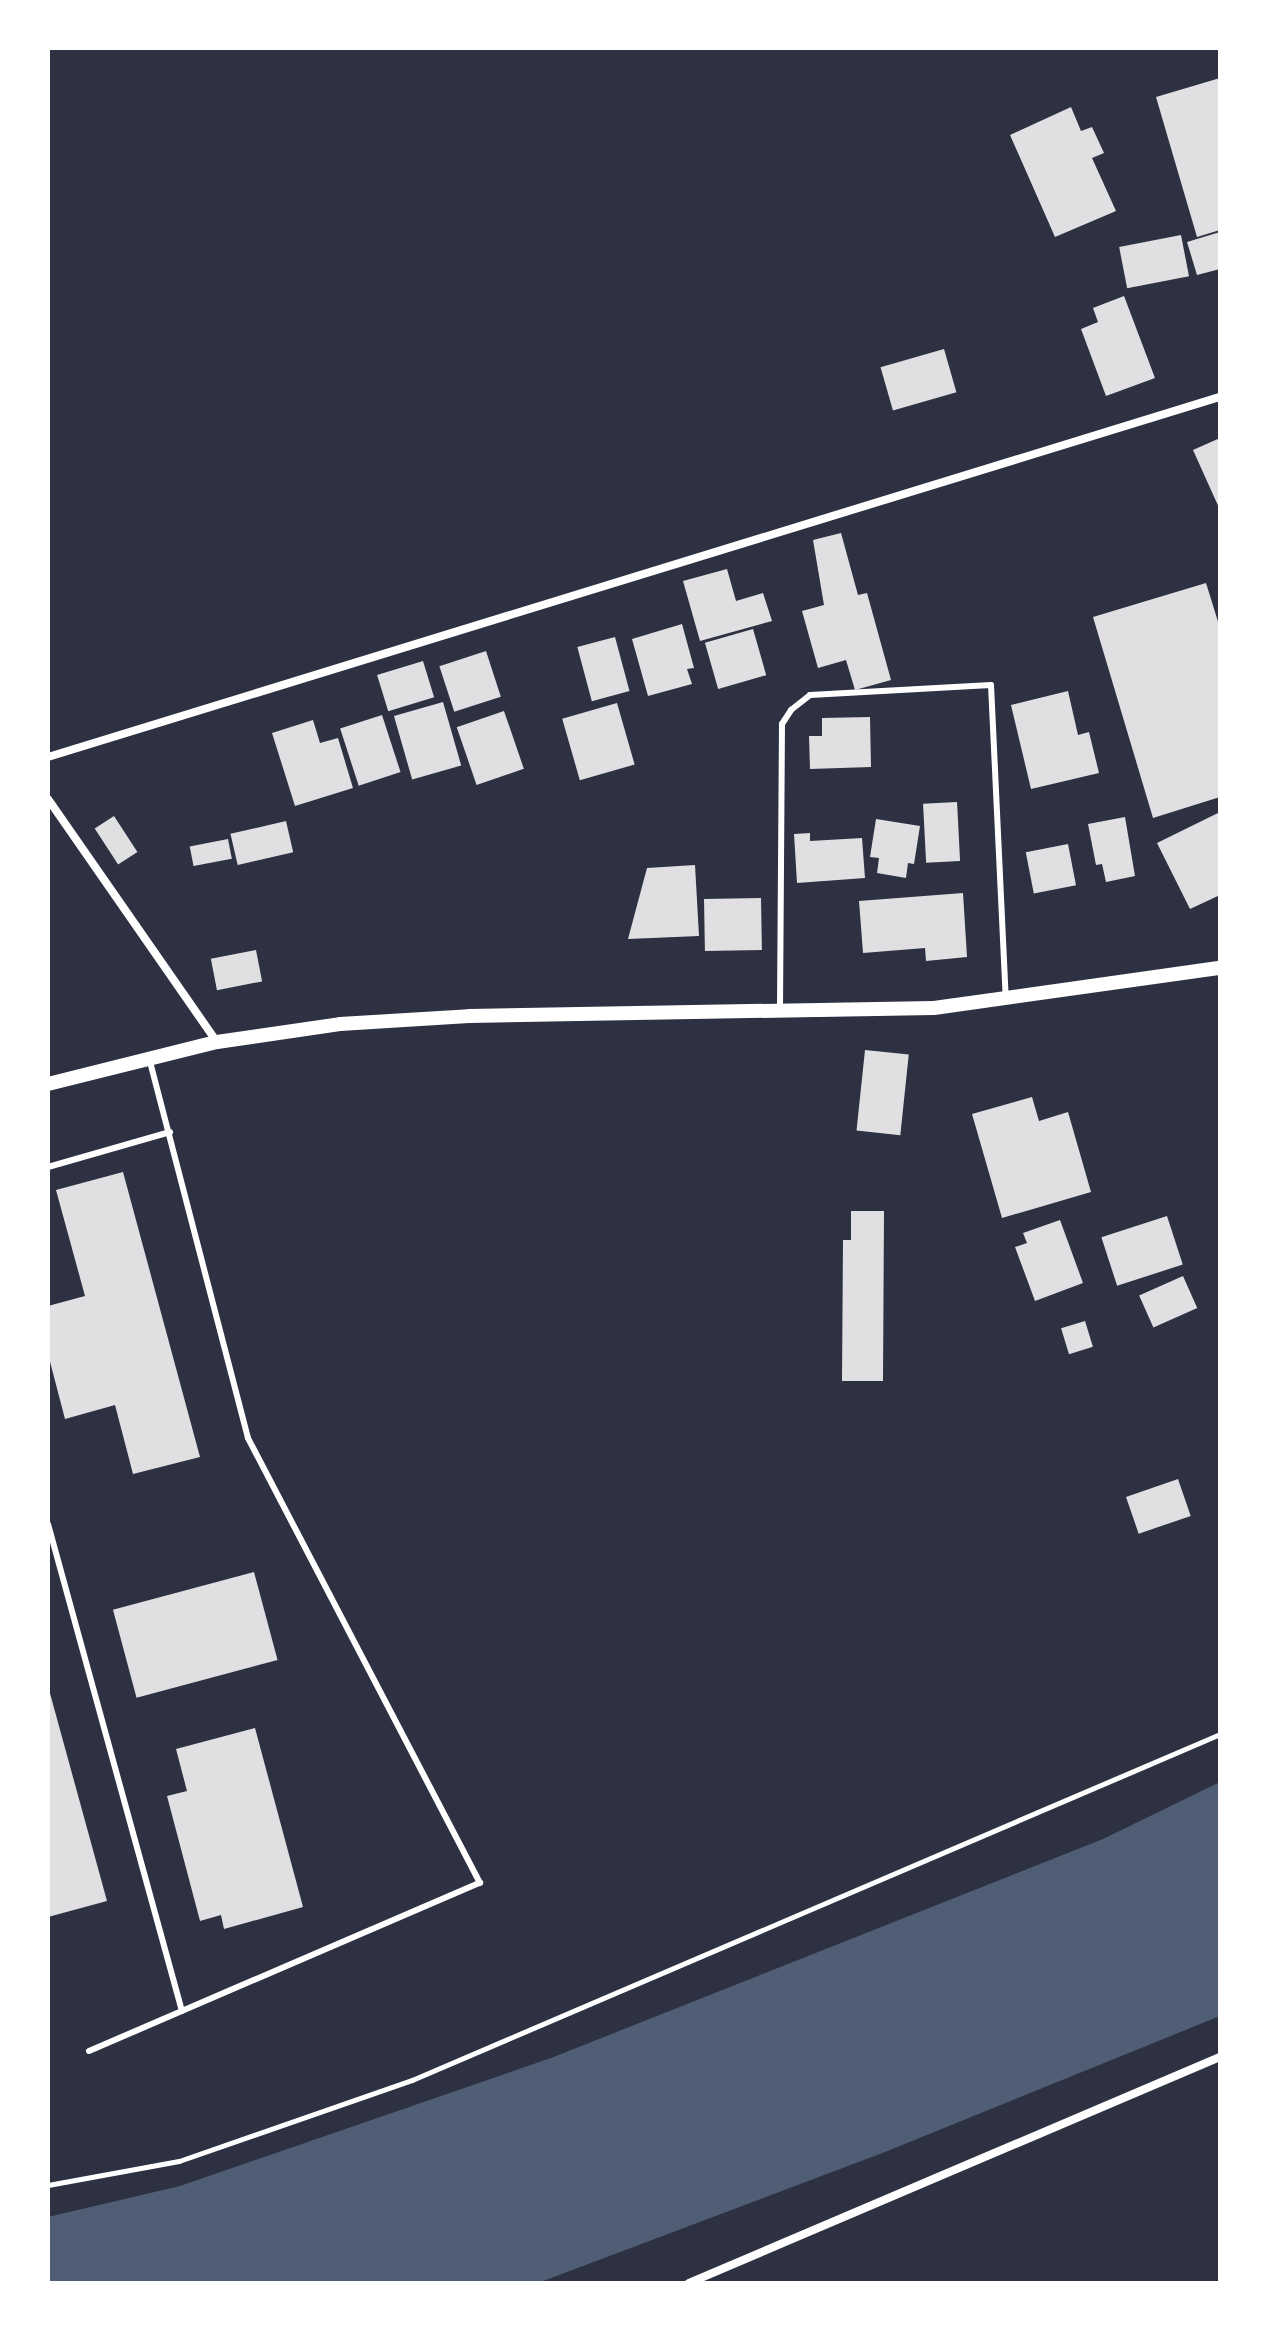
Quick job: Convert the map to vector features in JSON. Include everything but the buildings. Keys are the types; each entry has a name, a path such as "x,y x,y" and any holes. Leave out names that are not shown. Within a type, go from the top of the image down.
{"street":[{"path":"48,757 1220,397"},
{"path":"48,799 217,1042"},
{"path":"48,1084 217,1042 340,1024 469,1016 934,1008 1220,968"},
{"path":"689,2283 1220,2057"}],"lane":[{"path":"780,1011 782,724 810,695 991,685 1006,998"},
{"path":"89,2051 480,1883 248,1438 149,1057"},
{"path":"48,1167 170,1132"},
{"path":"48,1524 182,2011"}],"path":[{"path":"48,2185 179,2161 412,2080 1220,1734"}],"water":[{"path":"1220,1782 1220,2016 885,2152 538,2283 48,2283 48,2217 180,2186 551,2058 1103,1839"}]}
